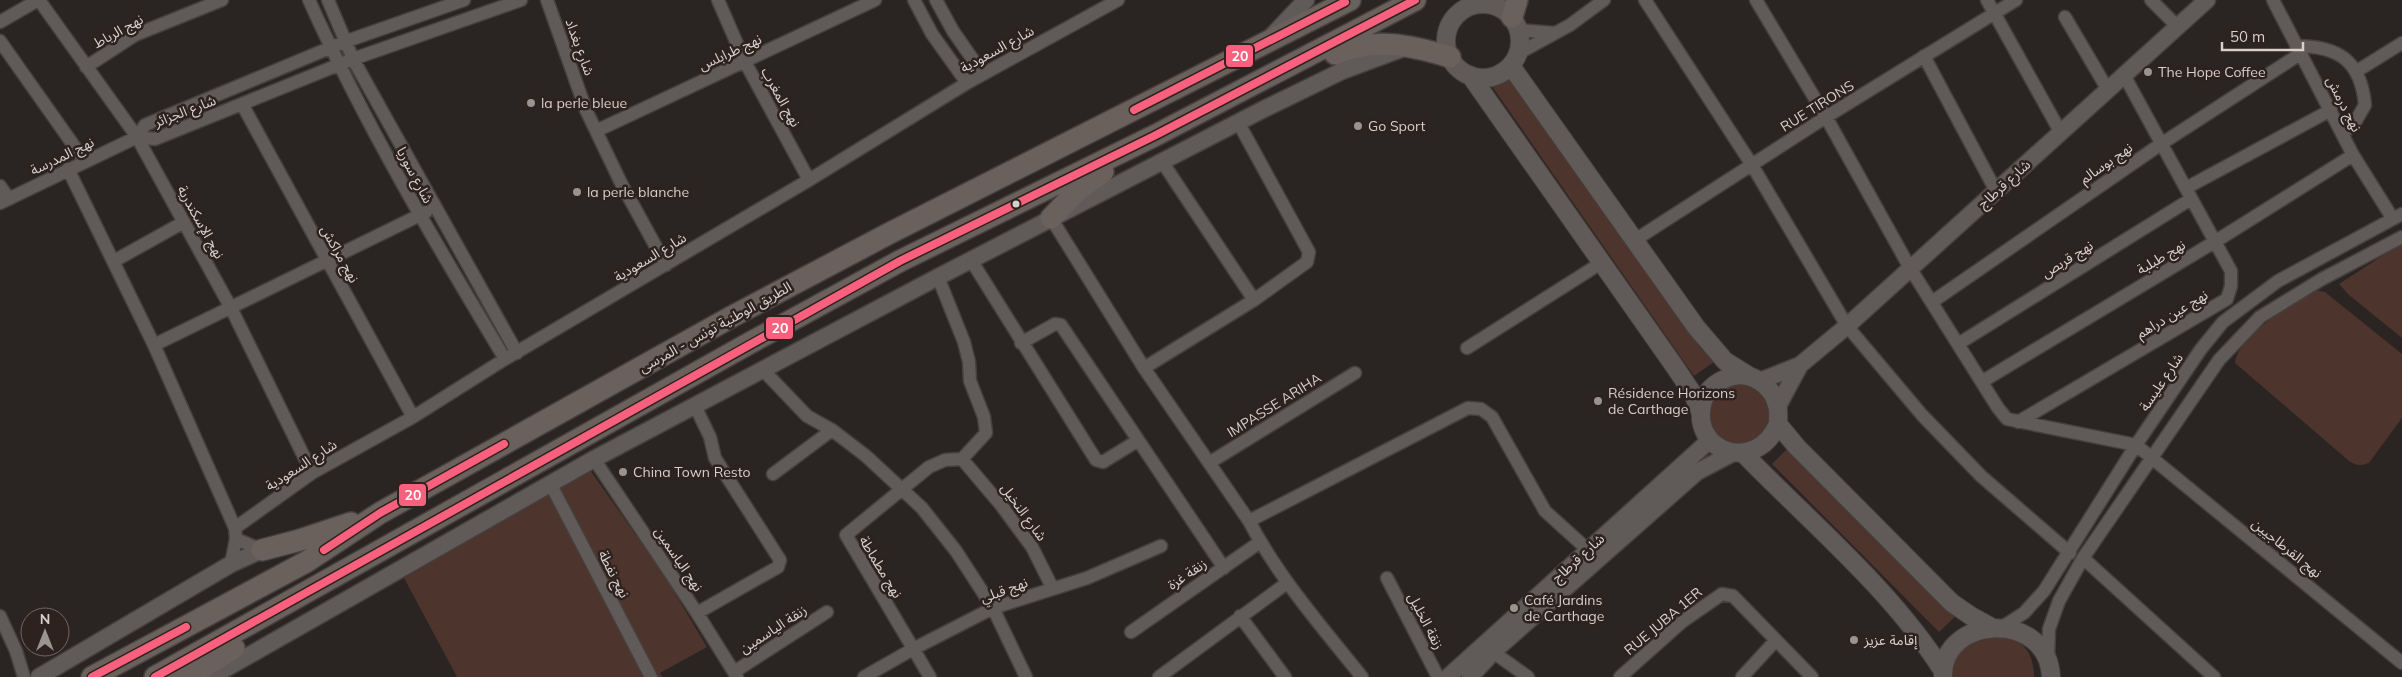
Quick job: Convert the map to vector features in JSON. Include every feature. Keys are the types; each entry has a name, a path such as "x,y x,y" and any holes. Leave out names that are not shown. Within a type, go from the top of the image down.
{"highway":[{"name":"الطريق الوطنية تونس - المرسى","path":"92,677 306,562 380,514 759,302 896,229 1350,0"},
{"path":"155,677 748,344 900,261 1229,98 1415,0"},
{"path":"1229,98 1352,47 1388,44 1411,45 1450,57"},
{"path":"1051,218 1077,191 1154,136"},
{"path":"262,550 300,540 380,514"},
{"path":"187,677 239,645 314,588"}],"main road":[{"path":"1470,75 1489,77 1498,75 1515,59 1521,42 1516,16 1496,6 1487,4 1468,7 1453,20 1449,28 1446,38 1450,57 1455,64 1470,75 1675,367 1693,394 1700,411 1702,426 1710,440 1720,448 1738,453 1755,450 1765,444 1773,435 1778,424 1778,406 1772,391 1726,361 1696,327 1521,83 1515,59"},
{"path":"1700,411 1705,395 1716,382 1732,376 1754,378"},
{"path":"1778,424 1817,467 1952,603 1971,616 1996,627 2025,635 2043,652 2050,673"},
{"path":"1738,453 1820,529 1901,615 1927,646 1943,674"},
{"path":"1943,674 1949,655 1960,641 1974,632 1996,627"}],"street":[{"path":"0,22 39,0"},
{"name":"نهج الإسكندرية","path":"39,0 137,137 231,308 312,473"},
{"name":"نهج الرباط","path":"86,67 135,35 222,0"},
{"name":"شارع سوريا","path":"309,0 338,64 419,215 511,356"},
{"name":"شارع سوريا","path":"328,0 344,42 434,208 511,356"},
{"name":"شارع الجزائر","path":"464,0 344,42 145,125 137,137 155,139 338,64 521,0"},
{"name":"شارع بغداد","path":"547,0 586,110 621,183 666,265"},
{"name":"نهج المغرب","path":"718,0 745,62 809,180"},
{"name":"نهج طرابلس","path":"596,131 875,0"},
{"path":"914,0 932,34 967,83"},
{"path":"936,0 953,32 983,74"},
{"path":"1084,18 1096,0"},
{"name":"شارع السعودية","path":"235,534 312,473 413,417 511,356 809,180 967,83 1118,0"},
{"path":"1266,42 1293,11 1306,0"},
{"path":"1515,59 1604,0"},
{"path":"1645,0 1752,165 1847,326 1922,415 1980,476 2070,553"},
{"path":"1756,0 1826,117 1910,268 2007,418 2018,422 2136,445"},
{"path":"1986,0 2061,133"},
{"name":"RUE TIRONS","path":"1635,240 1826,117 2016,0"},
{"path":"2151,0 2177,26"},
{"name":"شارع قرطاج","path":"1778,406 1800,365 1847,326 2206,0"},
{"name":"نهج درمش","path":"2273,0 2353,155 2397,216"},
{"path":"1516,16 1555,33"},
{"path":"2065,17 2108,90"},
{"path":"0,41 84,160"},
{"path":"2358,71 2402,43"},
{"path":"211,677 552,485 594,459 938,277 1161,160 1238,122 1342,71 1411,45"},
{"path":"2298,50 2329,50 2346,59 2358,71 2365,105 2354,124 2342,134"},
{"name":"نهج بوسالم","path":"1932,302 2298,50"},
{"path":"1924,56 1996,191"},
{"name":"نهج عين دراهم","path":"2018,422 2227,299 2231,286 2231,271 2216,241 2124,75"},
{"name":"نهج مراكش","path":"242,104 326,262 413,417"},
{"name":"نهج قربص","path":"1958,344 2189,194 2330,110"},
{"path":"1144,368 1254,300 1307,262 1309,252 1238,122"},
{"name":"نهج المدرسة","path":"4,201 84,160 137,137"},
{"name":"نهج طبلبة","path":"1982,381 2216,241 2353,155"},
{"path":"1161,160 1254,300"},
{"path":"68,168 154,346 235,534 232,564"},
{"path":"0,186 4,201"},
{"path":"154,346 434,208"},
{"name":"شارع عليسة","path":"1996,627 2024,613 2036,602 2070,553 2136,445 2201,349 2223,322 2278,281 2397,216"},
{"path":"1051,218 1144,368 1249,521 1260,542 1287,583 1362,677"},
{"path":"114,261 184,222"},
{"path":"2050,673 2050,629 2059,601 2083,558 2219,360 2260,317 2322,279 2402,237"},
{"path":"971,260 1021,343 1096,460 1103,462 1137,441"},
{"path":"1468,348 1601,263"},
{"path":"902,488 928,467 945,460 962,459 986,433 984,418 970,381 969,362 964,342 938,277"},
{"path":"1021,343 1055,324 1061,325 1137,441 1224,568"},
{"name":"شارع قرطاج","path":"1754,378 1800,365"},
{"path":"764,370 807,416 832,430 902,488 922,508 956,551 993,608 1026,677"},
{"name":"IMPASSE ARIHA","path":"1209,463 1355,373"},
{"path":"695,406 710,437 714,458 780,560 778,567 697,612"},
{"path":"1249,521 1468,408 1481,409 1492,417 1545,511 1587,549"},
{"path":"773,474 832,430"},
{"name":"شارع قرطاج","path":"1448,677 1587,549 1710,440"},
{"name":"نهج القرطاجيين","path":"2136,445 2402,663"},
{"name":"شارع قرطاج","path":"1470,677 1493,652 1697,472 1738,453"},
{"name":"نهج الياسمين","path":"594,459 697,612 736,674"},
{"name":"شارع النخيل","path":"962,459 1001,505 1032,547 1053,589"},
{"name":"نهج نفطة","path":"552,485 651,677"},
{"name":"نهج مطماطة","path":"902,488 846,535 930,677"},
{"path":"235,534 262,550"},
{"name":"زنقة غزة","path":"1131,632 1260,542"},
{"name":"نهج قبلي","path":"864,677 913,649 993,608 1087,578 1162,546"},
{"path":"39,677 232,564 262,550"},
{"path":"2083,558 2214,677"},
{"name":"زنقة الخليل","path":"1386,578 1438,677"},
{"path":"1163,676 1240,616 1287,583"},
{"name":"RUE JUBA 1ER","path":"1620,677 1684,621 1722,594 1733,596 1812,677"},
{"name":"زنقة الياسمين","path":"736,674 827,612"},
{"path":"1240,616 1286,677"},
{"path":"1,621 16,651 24,677"},
{"path":"1742,677 1776,640"},
{"path":"1493,652 1528,677"}],"shaded area":[{"path":"1508,69 1714,362 1694,376 1489,82"},
{"path":"2402,243 2402,338 2349,295 2339,284"},
{"path":"2315,290 2325,292 2402,354 2402,418 2369,463 2366,464 2356,465 2349,461 2235,363 2238,353 2255,331"},
{"path":"1741,383 1755,390 1766,401 1770,408 1770,422 1766,430 1748,445 1723,443 1707,424 1710,400 1729,384"},
{"path":"1789,447 1957,615 1939,632 1772,464"},
{"path":"590,470 664,575 707,647 660,673 662,677 457,677 404,578"},
{"path":"1985,634 2013,640 2026,649 2033,665 2034,677 1952,677 1952,669 1957,656 1966,646"}],"transit line":[{"name":"20","path":"155,677 900,261 1154,136 1415,0"},
{"name":"20","path":"1134,110 1345,2"},
{"name":"20","path":"324,550 380,513 504,444"},
{"name":"20","path":"92,677 186,627"}],"place":[{"name":"The Hope Coffee","path":"2148,72"},
{"name":"la perle bleue","path":"531,103"},
{"name":"Go Sport","path":"1358,126"},
{"name":"la perle blanche","path":"577,192"},
{"name":"Résidence Horizons de Carthage","path":"1598,401"},
{"name":"China Town Resto","path":"623,472"},
{"name":"Café Jardins de Carthage","path":"1514,608"},
{"name":"إقامة عزيز","path":"1854,640"}]}
